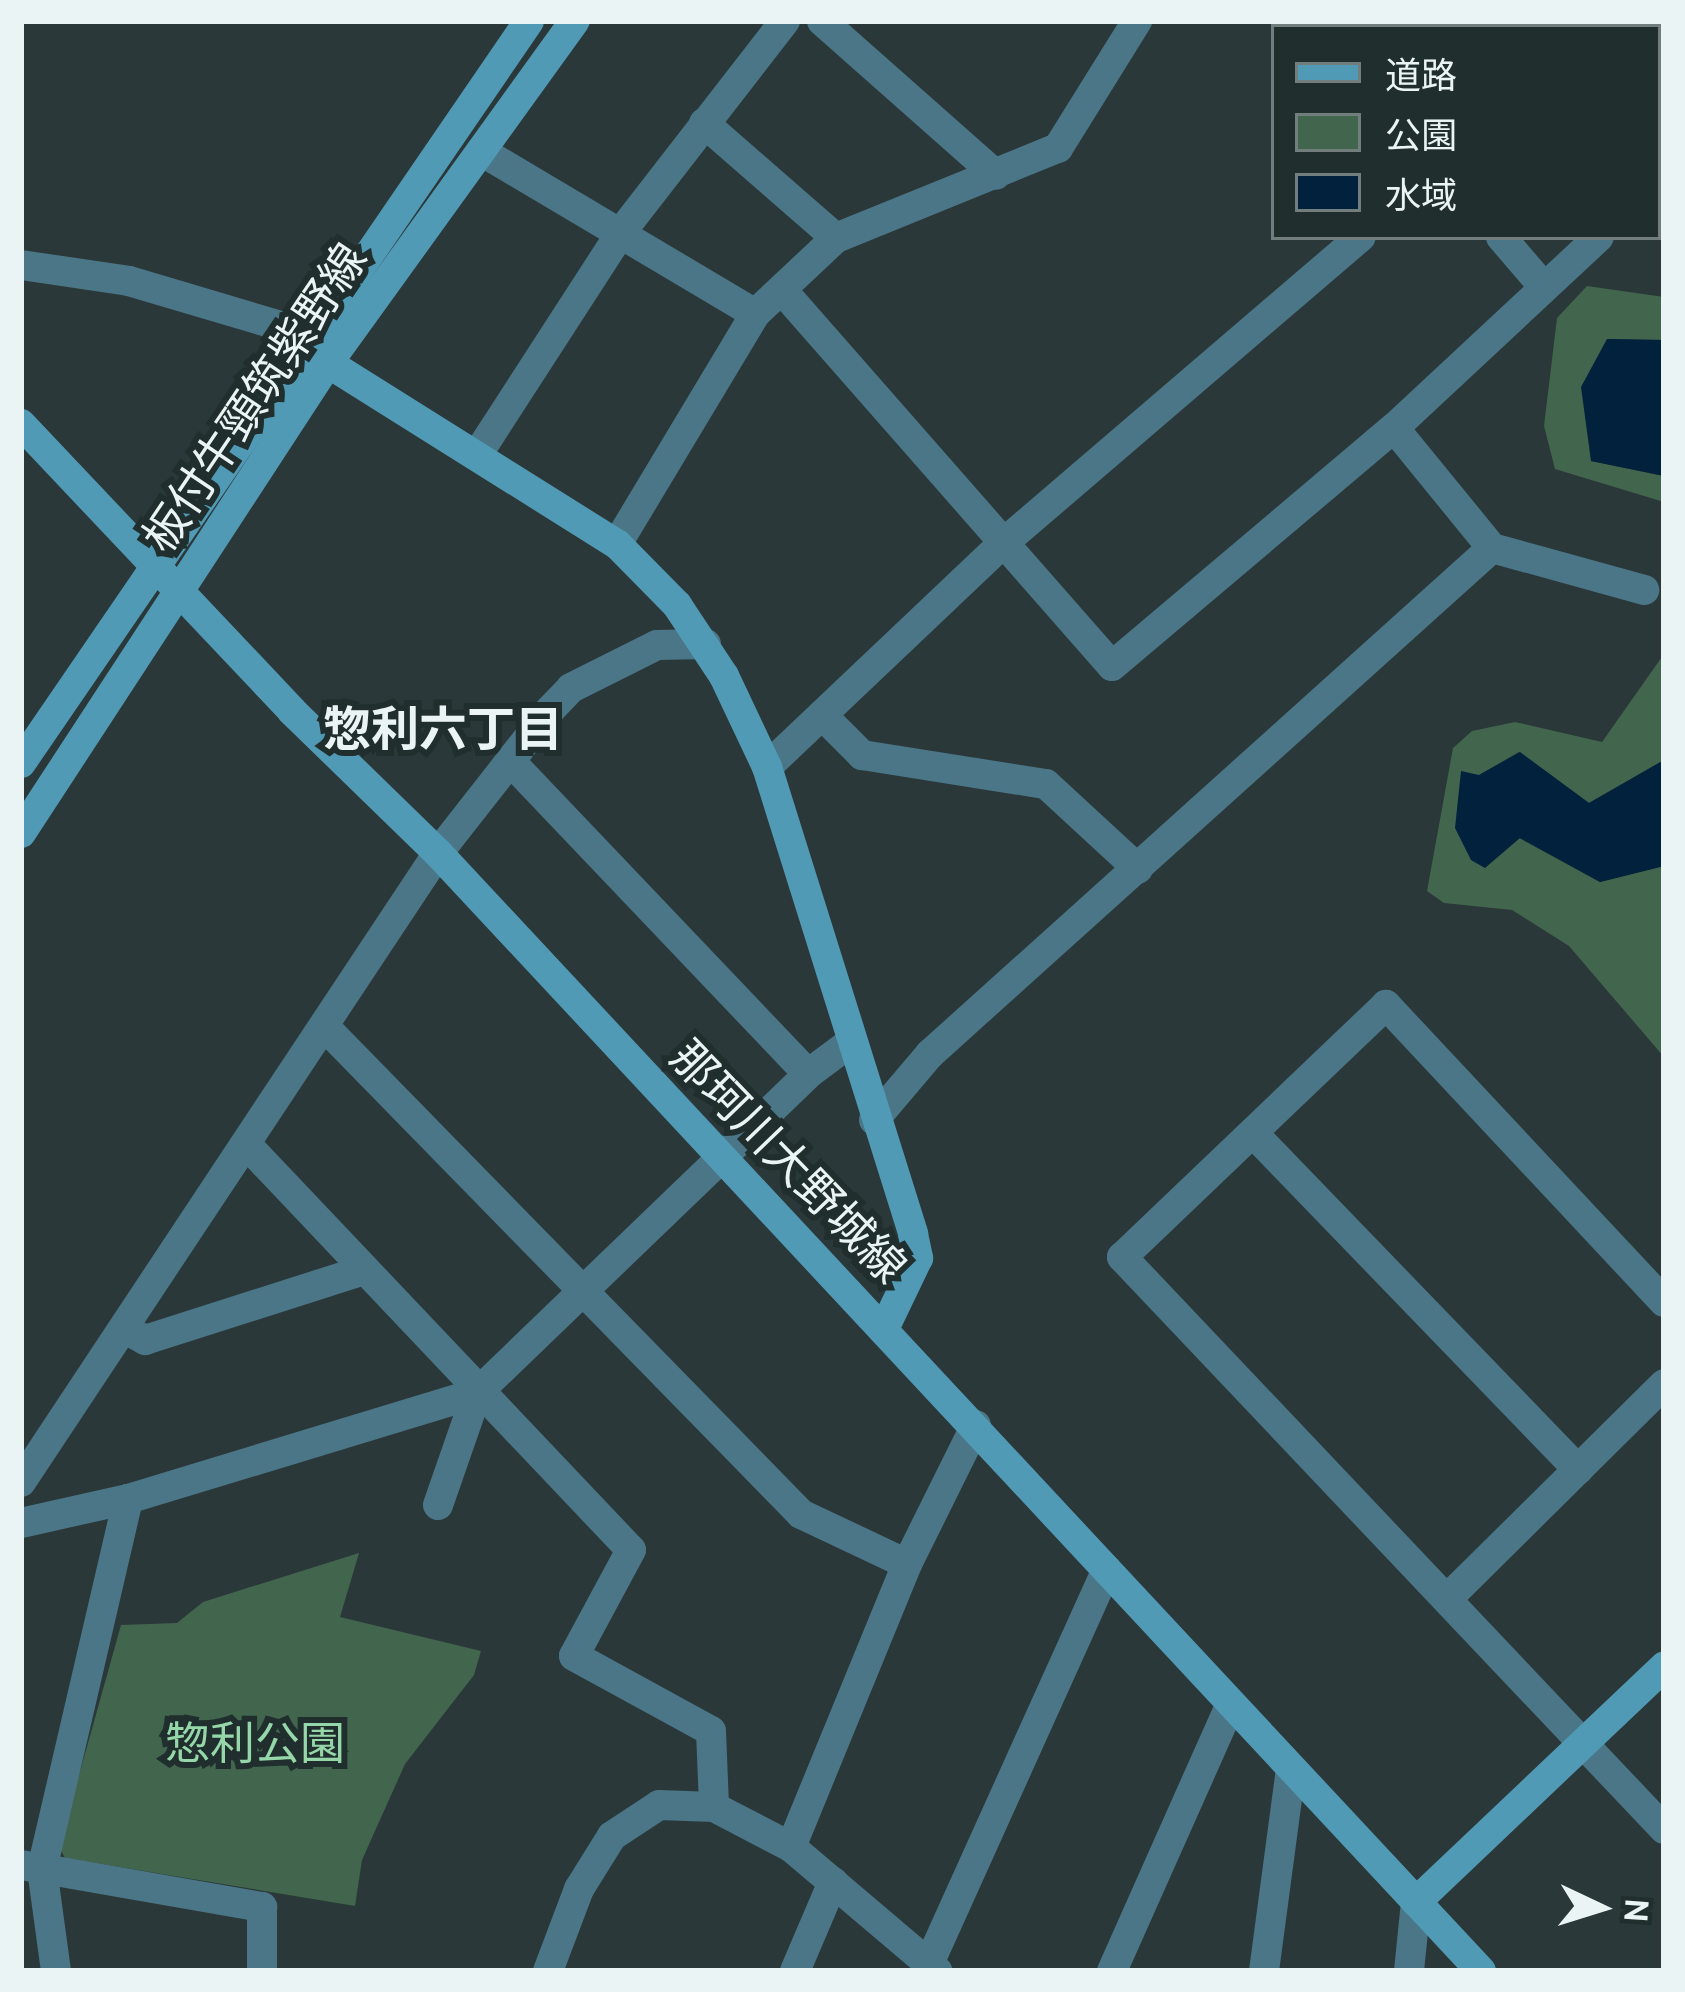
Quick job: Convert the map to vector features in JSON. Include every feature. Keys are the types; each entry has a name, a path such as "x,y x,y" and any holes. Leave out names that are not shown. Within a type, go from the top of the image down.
{"main road":[{"name":"板付牛頸筑紫野線","path":"21,764 308,334 529,21"},
{"name":"板付牛頸筑紫野線","path":"21,833 328,363 575,21"},
{"path":"328,363 478,452 617,544 706,644 767,767 918,1258 885,1327"},
{"name":"那珂川大野城線","path":"21,424 151,564 438,853 721,1163 885,1327 1480,1971"},
{"path":"1416,1902 1664,1667"}],"street":[{"path":"478,452 622,231 785,21"},
{"path":"822,21 996,175"},
{"path":"617,544 754,314 836,238 1058,148 1137,21"},
{"path":"704,123 836,238"},
{"path":"481,151 754,314"},
{"path":"767,767 1000,546 1357,240"},
{"path":"1505,240 1543,286"},
{"path":"782,290 1000,546 1112,666 1394,428 1597,240"},
{"path":"21,265 129,281 308,334"},
{"path":"1394,428 1492,548 1645,590"},
{"path":"874,1120 930,1054 1492,548"},
{"path":"21,1482 249,1147 438,853 571,688 657,646 706,644"},
{"path":"822,715 862,755 1046,784 1138,869"},
{"path":"513,764 808,1074"},
{"path":"1664,1302 1386,1005 1122,1257 1664,1829"},
{"path":"325,1027 588,1288 801,1514 907,1564"},
{"path":"21,1523 128,1499 477,1393 721,1163 808,1074 851,1042"},
{"path":"1253,1132 1578,1469"},
{"path":"249,1147 477,1393 631,1550 574,1656 711,1731 714,1807"},
{"path":"127,1330 145,1340 365,1270"},
{"path":"1448,1598 1664,1384"},
{"path":"438,1505 477,1393"},
{"path":"790,1847 907,1564 976,1425"},
{"path":"56,1971 32,1867 128,1499"},
{"path":"548,1971 579,1888 612,1836 659,1805 714,1807 790,1847 934,1965 1107,1570"},
{"path":"1112,1971 1231,1704"},
{"path":"1264,1971 1291,1768"},
{"path":"32,1867 262,1907 262,1971"},
{"path":"795,1971 833,1882"},
{"path":"1408,1971 1416,1902"}],"green space":[{"path":"1587,286 1664,297 1664,340 1607,339 1591,461 1664,476 1664,502 1555,469 1544,426 1557,318"},
{"path":"1664,654 1664,760 1589,803 1519,752 1479,775 1519,838 1600,882 1664,866 1664,1057 1569,946 1512,910 1444,903 1427,891 1453,748 1472,731 1515,722 1602,742"},
{"name":"惣利公園","path":"359,1553 340,1617 481,1651 474,1675 405,1764 362,1860 355,1906 65,1858 59,1847 121,1625 177,1623 203,1602"}],"water":[{"path":"1607,339 1664,340 1664,476 1591,461 1581,387"},
{"path":"1520,752 1589,803 1664,760 1664,866 1600,882 1520,838 1485,868 1471,860 1455,828 1461,771 1479,775"}],"district":[{"name":"惣利六丁目","path":"443,730"}]}
